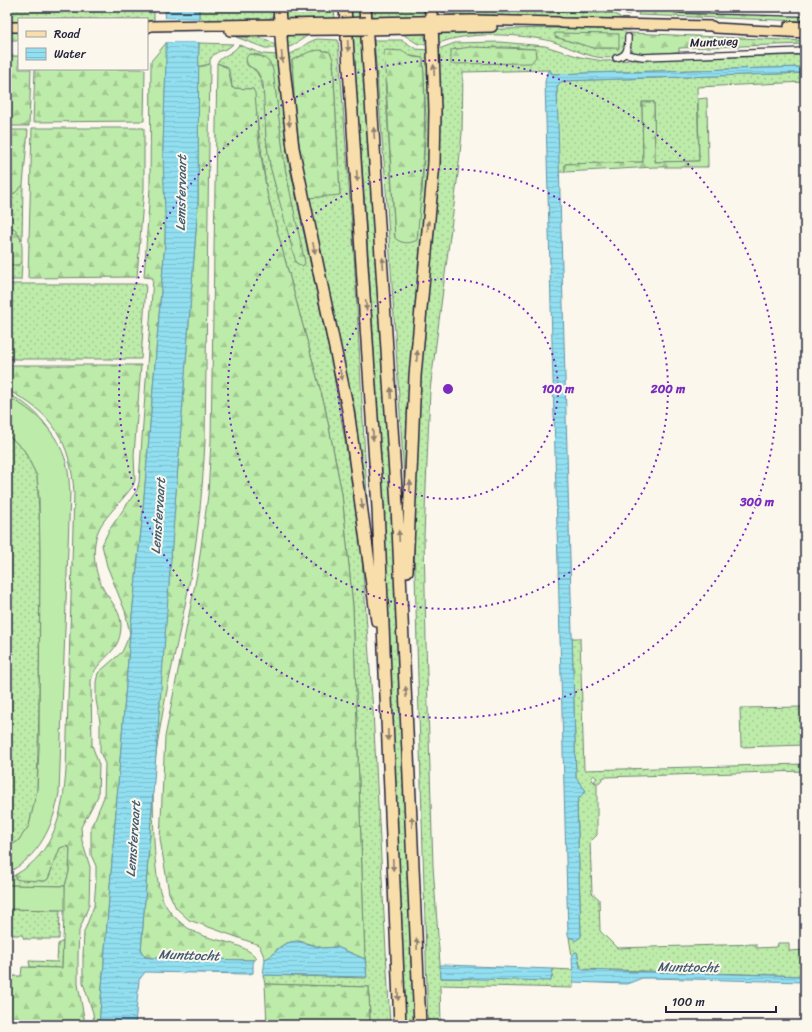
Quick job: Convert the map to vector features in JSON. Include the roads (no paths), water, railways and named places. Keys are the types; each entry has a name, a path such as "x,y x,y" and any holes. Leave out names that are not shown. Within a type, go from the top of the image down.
{"highway":[{"path":"279,7 288,112 294,156 339,364 355,453 387,696"},
{"path":"345,7 367,320 387,696 400,1025"},
{"path":"365,7 389,363 403,617 420,1025"},
{"path":"403,617 409,538 415,376 436,111 430,7"}],"main road":[{"name":"Muntweg","path":"148,28 280,28 388,25 558,26 562,23 712,26 715,28 805,33"},
{"name":"Muntweg","path":"712,26 716,24 805,27"},
{"path":"7,27 18,27"}],"street":[{"path":"668,7 682,10 805,13"},
{"path":"616,58 625,54 628,47 628,37"},
{"name":"Muntweg","path":"625,54 644,57 805,52"}],"water":[{"name":"Lemstervaart","path":"165,7 199,7 198,205 141,951 145,957 152,958 253,960 253,973 145,972 139,980 135,1025 99,1025 130,634 142,521 165,243 163,148 166,60"},
{"path":"805,67 805,73 562,81 557,86 576,778 586,791 579,798 577,803 581,937 575,941 569,937 568,934 545,82 548,70 550,70 552,74"},
{"path":"297,941 323,948 337,947 365,959 367,977 263,975 265,959 285,944"},
{"path":"575,952 577,952 580,967 583,970 805,976 805,982 642,978 627,984 573,982 572,956"},
{"path":"440,965 553,969 551,981 441,978"},
{"path":"7,1022 84,1023 87,1025 7,1025"}],"tunnel":[{"path":"627,10 628,37"}],"water label":[{"name":"Munttocht","path":"189,955"},
{"name":"Munttocht","path":"688,967"}]}
